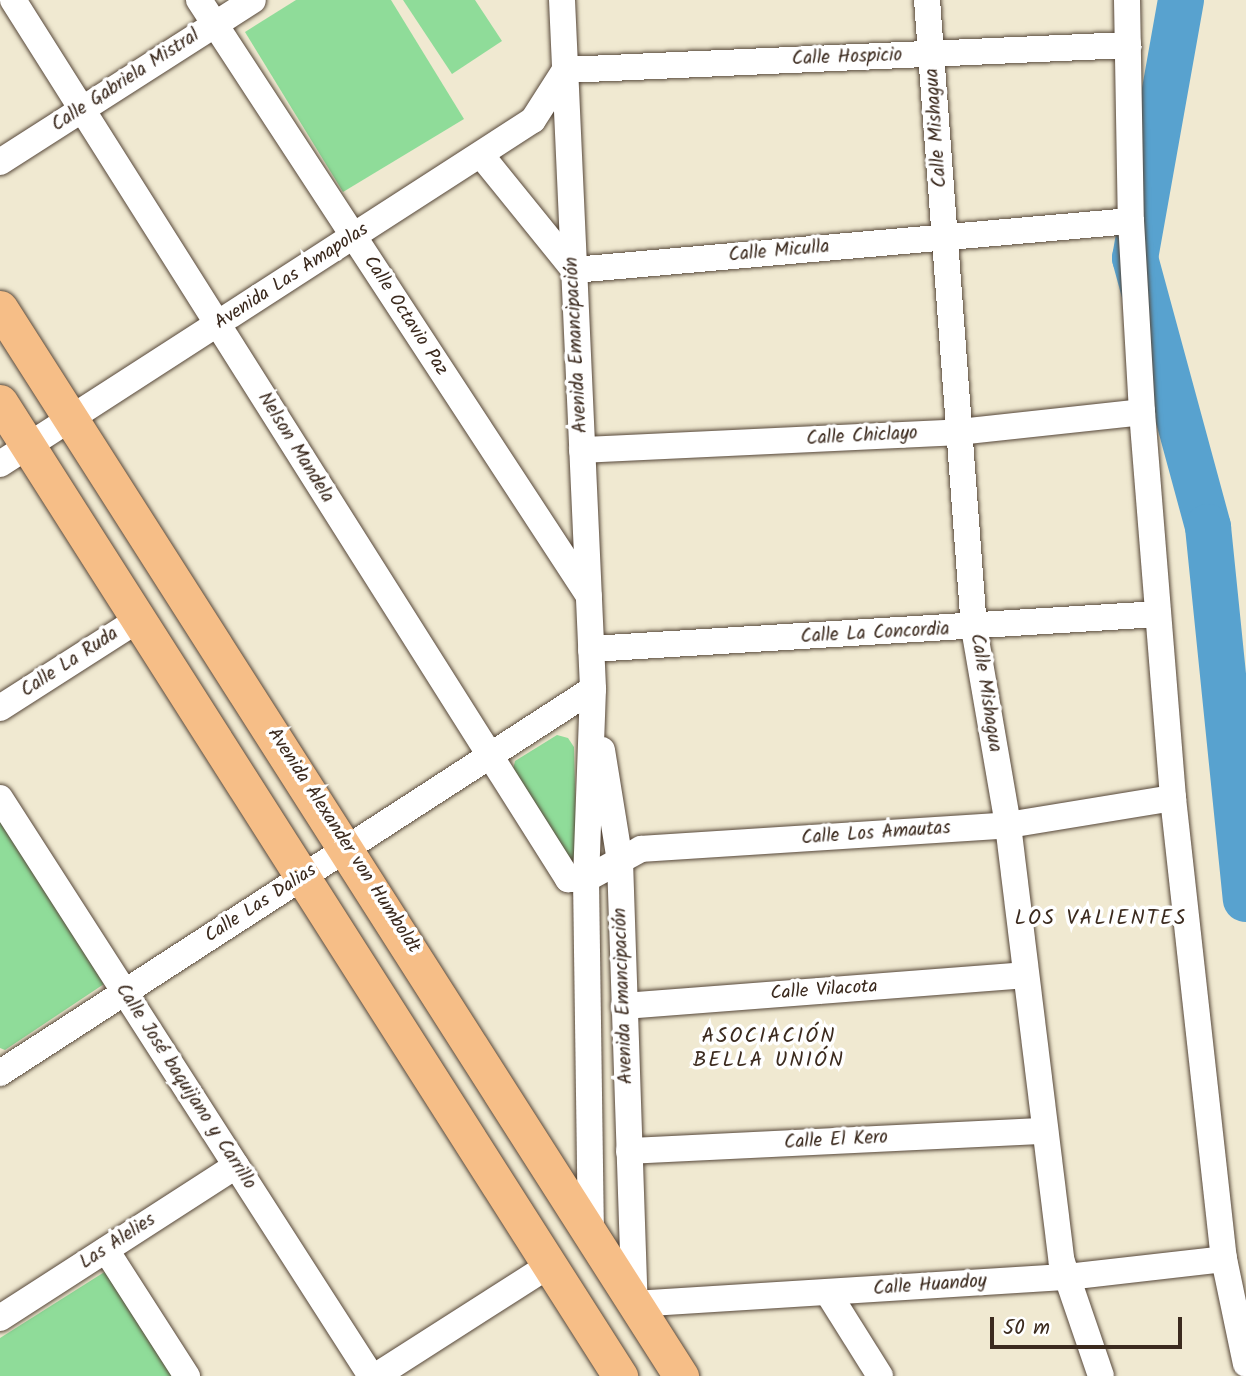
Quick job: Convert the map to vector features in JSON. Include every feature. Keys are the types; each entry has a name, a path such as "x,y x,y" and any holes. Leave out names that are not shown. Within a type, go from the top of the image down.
{"main road":[{"name":"Avenida Alexander von Humboldt","path":"0,308 592,1229 681,1376"},
{"path":"0,402 14,455 141,618 302,877 620,1376"}],"street":[{"name":"Nelson Mandela","path":"13,0 568,880 586,879"},
{"name":"Calle Octavio Paz","path":"199,0 589,596"},
{"name":"Calle Gabriela Mistral","path":"0,162 253,0"},
{"name":"Avenida Emancipación","path":"562,0 593,689 586,879 592,1229"},
{"name":"Calle Mishagua","path":"927,0 974,628 1008,825 1044,1131 1067,1277 1101,1376"},
{"path":"1128,0 1131,221 1142,412 1173,799 1224,1259 1246,1364"},
{"name":"Calle Hospicio","path":"565,70 1128,45"},
{"name":"Avenida Las Amapolas","path":"14,455 533,120 565,70"},
{"path":"481,155 574,270"},
{"name":"Calle Miculla","path":"574,270 1131,221"},
{"name":"Calle Chiclayo","path":"582,450 959,432 1142,412"},
{"name":"Calle La Concordia","path":"591,649 974,628 1158,614"},
{"name":"Calle La Ruda","path":"0,708 141,618"},
{"name":"Avenida Emancipación","path":"593,689 620,861 635,1304"},
{"name":"Calle Las Dalias","path":"1,1069 125,992 593,689"},
{"name":"Calle José baquijano y Carrillo","path":"0,798 374,1376"},
{"name":"Calle Los Amautas","path":"586,879 641,849 1008,825 1173,799"},
{"name":"Calle Vilacota","path":"624,1006 1024,975"},
{"name":"Calle El Kero","path":"629,1151 1044,1131"},
{"name":"Las Alelies","path":"0,1318 236,1166"},
{"path":"106,1250 187,1376"},
{"name":"Calle Huandoy","path":"635,1304 1067,1277 1224,1259"},
{"path":"374,1376 548,1266"},
{"path":"828,1293 880,1376"}],"green space":[{"path":"296,0 391,0 464,119 343,192 245,32"},
{"path":"403,0 475,0 502,41 452,74"},
{"path":"557,735 568,738 574,747 577,860 567,862 512,774 515,761"},
{"path":"0,820 104,984 5,1050 0,1048"},
{"path":"106,1271 172,1376 0,1376 0,1338"}],"waterway":[{"path":"1181,0 1135,258 1208,527 1246,899"}],"district":[{"name":"LOS VALIENTES","path":"1101,919"},
{"name":"ASOCIACIÓN BELLA UNIÓN","path":"769,1049"}]}
